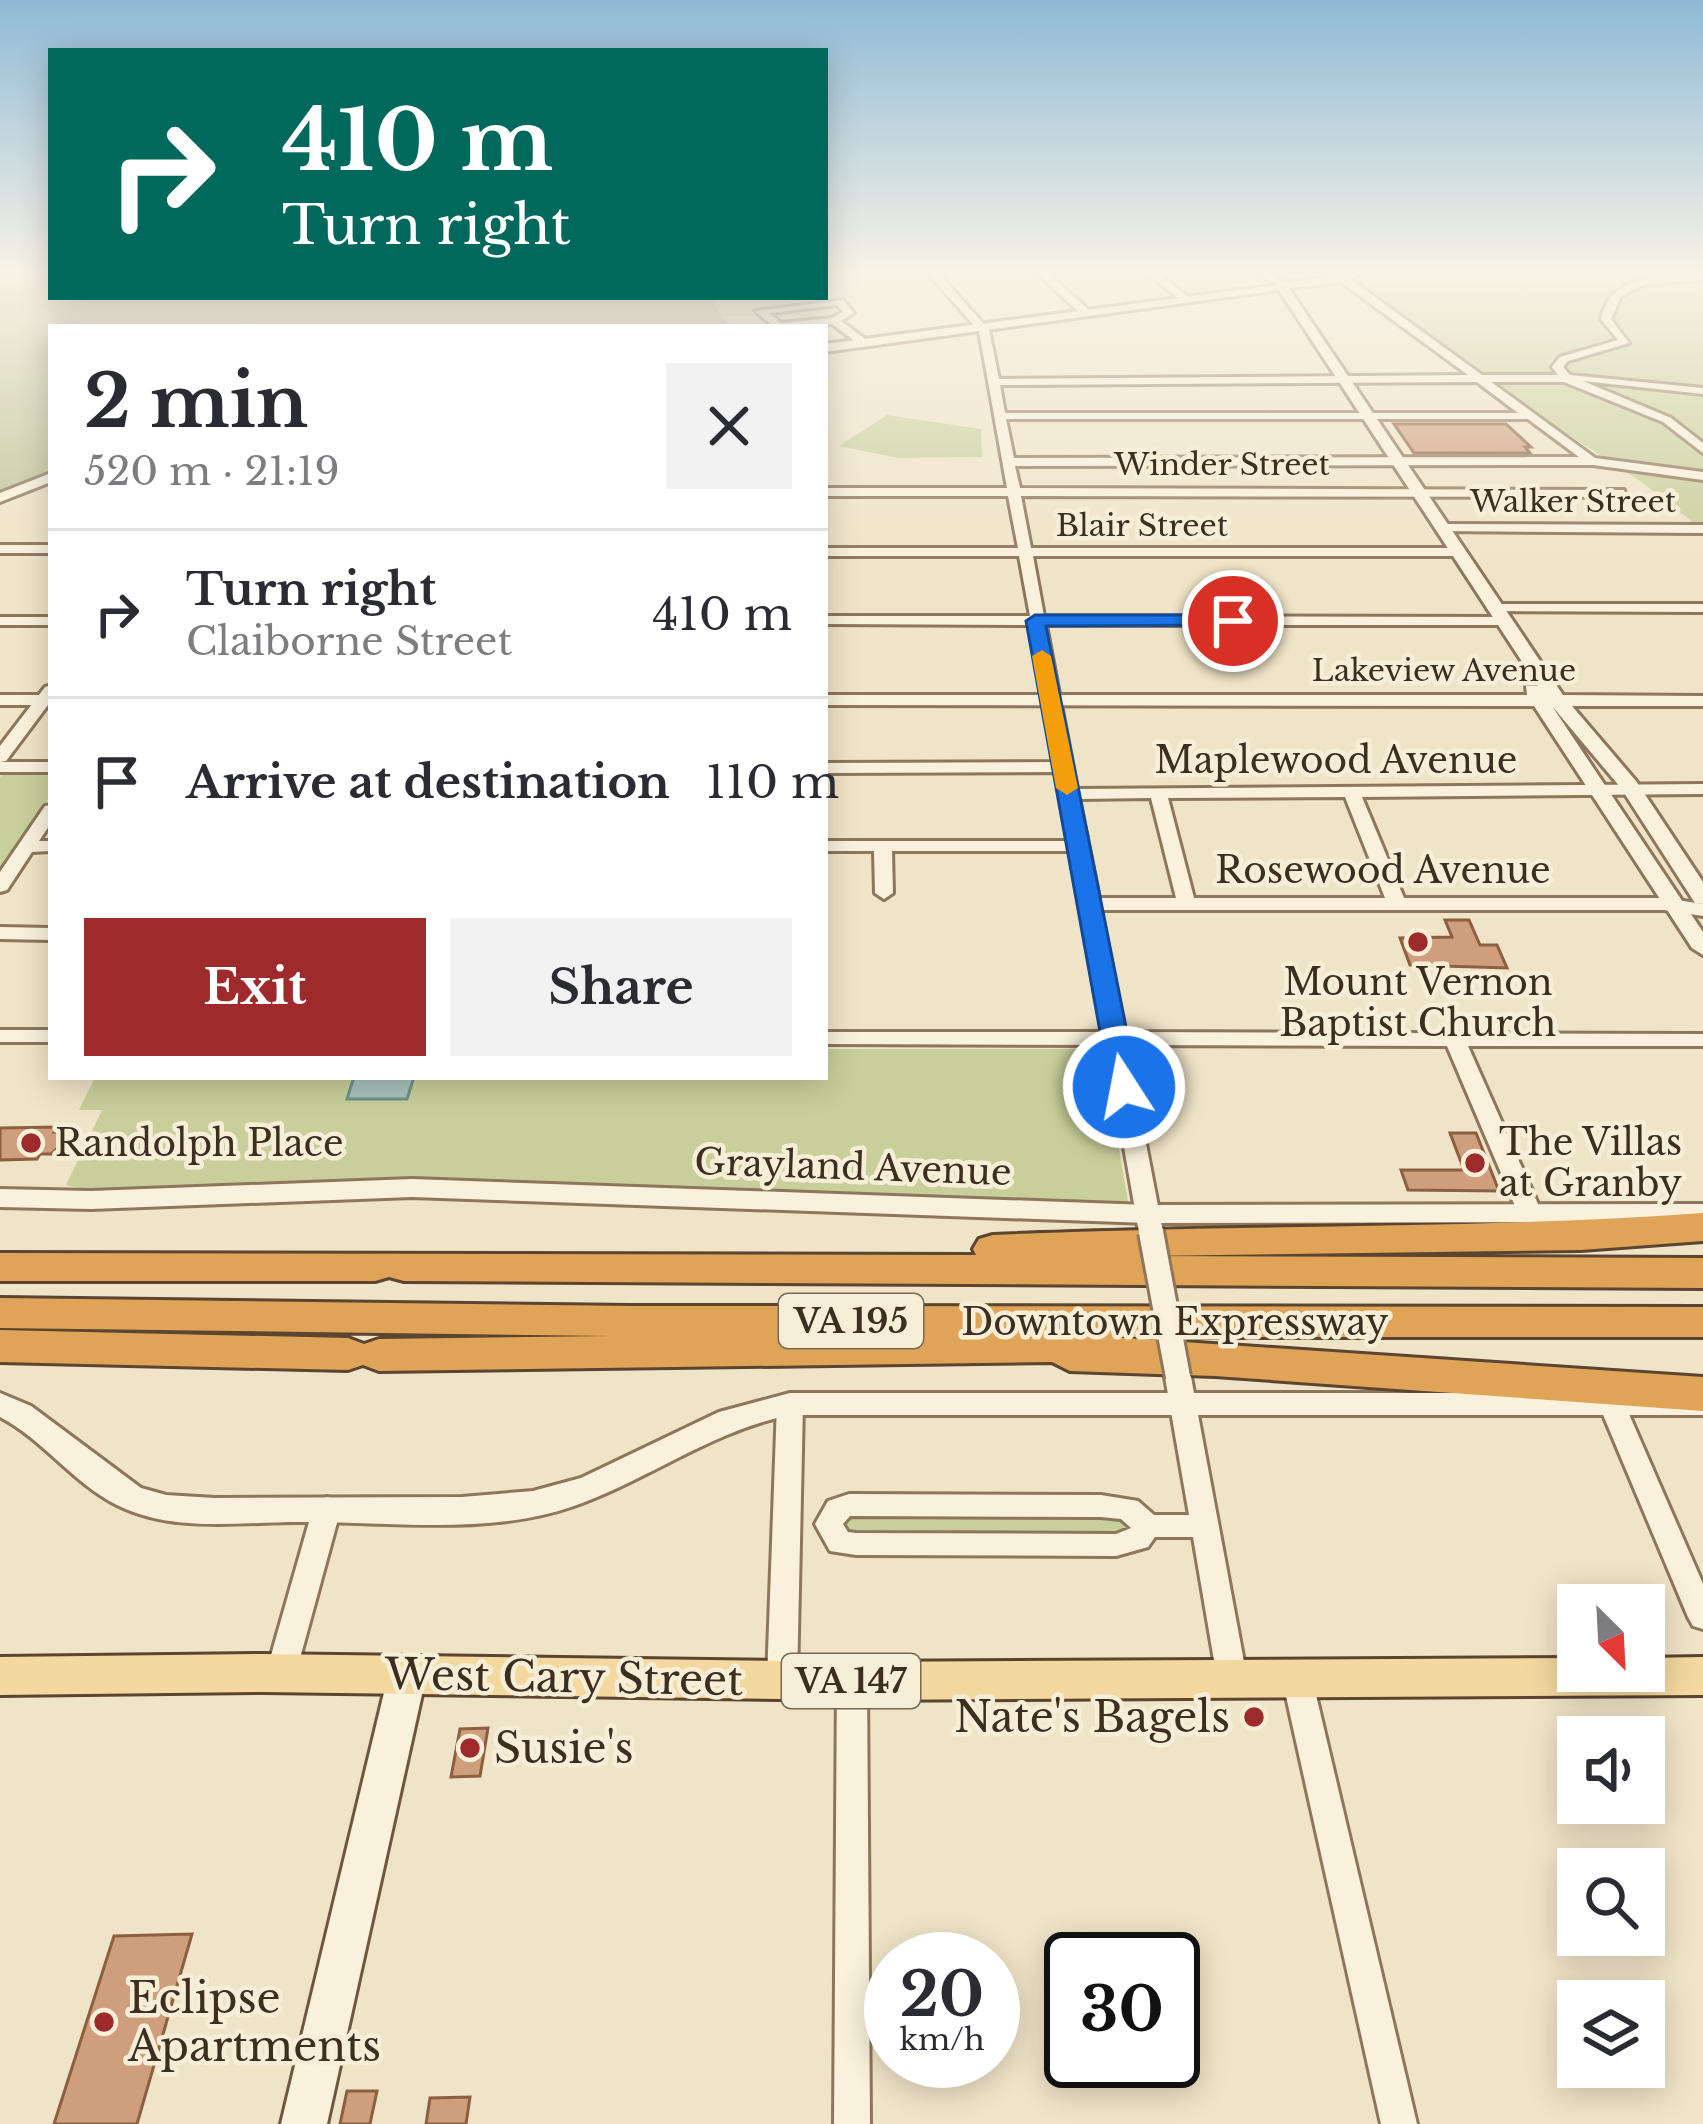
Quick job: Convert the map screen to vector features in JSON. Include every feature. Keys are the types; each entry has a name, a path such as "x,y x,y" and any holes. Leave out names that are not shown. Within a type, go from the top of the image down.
{"highway":[{"path":"759,1269 909,1253 1186,1240 1581,1236 1703,1227"},
{"name":"Downtown Expressway","path":"0,1267 1703,1273"},
{"name":"Downtown Expressway","path":"0,1313 610,1321 1703,1325"},
{"path":"0,1346 364,1355 917,1349 1607,1335 1703,1325"},
{"path":"917,1349 1215,1360 1703,1394"}],"main road":[{"name":"West Cary Street","path":"0,1676 281,1673 852,1681 1703,1676"},
{"path":"304,2124 407,1676"}],"street":[{"path":"992,371 1232,1678"},
{"path":"1340,371 1529,659 1527,673 1703,948"},
{"path":"1469,371 1593,461"},
{"path":"1561,371 1568,379 1667,420 1703,448"},
{"path":"994,382 1568,379 1703,391"},
{"path":"1223,381 1242,416"},
{"path":"1107,382 1118,416"},
{"path":"1001,416 1531,416"},
{"path":"1006,462 1593,461 1703,476"},
{"path":"0,498 48,477"},
{"name":"Winder Street","path":"828,492 1619,493"},
{"name":"Walker Street","path":"1443,528 1703,529"},
{"path":"0,549 48,549"},
{"name":"Blair Street","path":"828,552 1459,552"},
{"path":"828,620 1035,621 1703,608"},
{"path":"0,621 48,621"},
{"path":"0,700 48,696"},
{"path":"0,757 48,697"},
{"path":"1546,699 1634,794 1703,899"},
{"name":"Lakeview Avenue","path":"828,700 1703,701"},
{"path":"0,767 48,767"},
{"path":"828,767 1063,767"},
{"name":"Maplewood Avenue","path":"1634,794 1703,789"},
{"name":"Maplewood Avenue","path":"1068,794 1604,793 1703,799"},
{"path":"1158,794 1186,903"},
{"path":"1352,794 1396,902"},
{"path":"0,886 48,814"},
{"path":"828,847 1078,846"},
{"path":"26,847 48,847"},
{"path":"883,847 884,893"},
{"name":"Rosewood Avenue","path":"1676,905 1703,899"},
{"name":"Rosewood Avenue","path":"1089,904 1396,902 1676,905 1703,910"},
{"path":"0,934 48,934"},
{"path":"0,1036 48,1036"},
{"path":"828,1038 1703,1040"},
{"path":"1455,1039 1530,1213"},
{"name":"Grayland Avenue","path":"0,1198 91,1200 412,1188 1150,1223 1703,1213"},
{"path":"0,1404 24,1414 109,1485 150,1505 327,1508 519,1506 560,1498 606,1481 738,1413 790,1404 1179,1390 1703,1405"},
{"path":"782,1680 790,1404"},
{"path":"1612,1405 1703,1617"},
{"path":"785,1525 829,1524 838,1509 849,1505 1101,1506 1128,1508 1148,1526 1203,1526"},
{"path":"281,1673 327,1508"},
{"path":"1298,1678 1399,2124"},
{"path":"852,1681 852,2124"}],"green space":[{"path":"0,371 48,371 48,472 0,491"},
{"path":"1472,371 1703,371 1703,530 1640,481"},
{"path":"887,415 981,429 982,457 898,458 839,446"},
{"path":"7,772 48,773 48,799 0,870 0,777"},
{"path":"828,1049 1102,1049 1128,1202 377,1181 90,1191 66,1185 102,1110 79,1110 94,1080 828,1080"},
{"path":"1112,1512 1131,1523 1127,1534 851,1537 840,1526 845,1515"}],"water":[{"path":"353,1080 413,1080 407,1099 347,1099"}],"building":[{"path":"1394,424 1506,424 1531,447 1525,447 1530,453 1414,453"},
{"name":"Mount Vernon Baptist Church","path":"1445,920 1469,920 1480,945 1497,945 1507,968 1410,965 1400,938 1452,937"},
{"name":"Randolph Place","path":"56,1127 54,1132 61,1132 64,1142 51,1154 0,1160 0,1128"},
{"name":"The Villas at Granby","path":"1450,1133 1476,1133 1499,1191 1408,1190 1401,1170 1464,1170"},
{"name":"Susie's","path":"488,1728 480,1776 451,1777 460,1729"},
{"name":"Eclipse Apartments","path":"192,1934 137,2124 54,2124 114,1936"},
{"path":"347,2091 377,2091 370,2124 340,2124"},
{"path":"470,2097 466,2124 426,2124 430,2098"}],"slow traffic":[{"path":"1042,656 1067,788"}],"place":[{"name":"Mount Vernon Baptist Church","path":"1418,942"},
{"name":"Randolph Place","path":"31,1143"},
{"name":"The Villas at Granby","path":"1475,1163"},
{"name":"Nate's Bagels","path":"1254,1717"},
{"name":"Susie's","path":"470,1748"},
{"name":"Eclipse Apartments","path":"104,2022"}],"route":[{"path":"1124,1087 1035,621 1233,621"}]}
